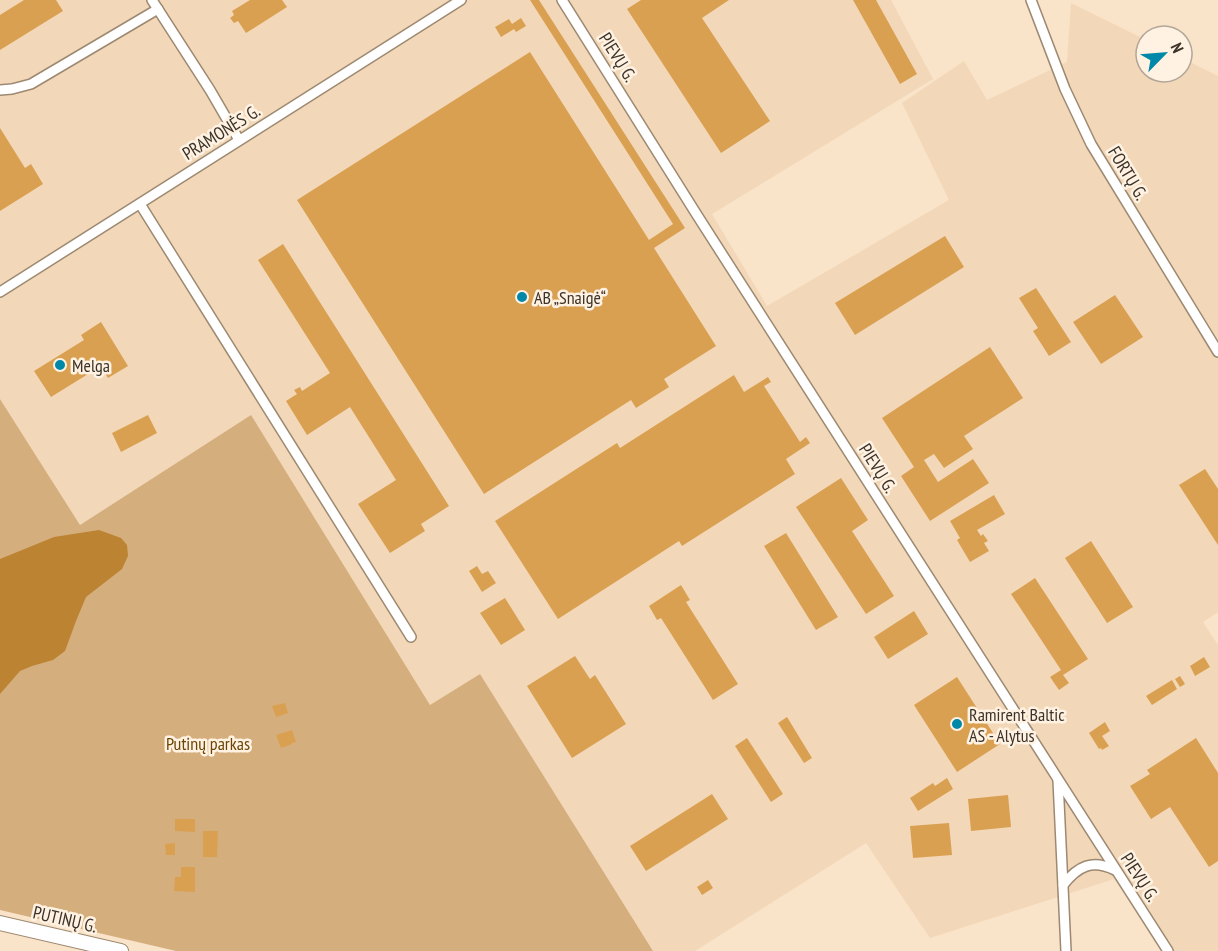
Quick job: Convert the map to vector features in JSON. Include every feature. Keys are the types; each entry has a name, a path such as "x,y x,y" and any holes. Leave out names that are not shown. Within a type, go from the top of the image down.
{"main road":[{"name":"PUTINŲ G.","path":"0,923 121,951"}],"street":[{"name":"PRAMONĖS G.","path":"0,292 461,0"},
{"name":"PIEVŲ G.","path":"562,0 1168,951"},
{"name":"FORTŲ G.","path":"1031,0 1065,89 1091,144 1218,352"},
{"path":"0,90 31,84 155,4 239,140"},
{"path":"140,204 411,637"},
{"path":"1058,779 1066,951"},
{"path":"1063,885 1074,872 1086,866 1101,864 1116,871"}],"shaded area":[{"path":"0,0 891,0 933,79 712,214 767,306 949,200 902,103 964,61 987,100 1067,62 1071,3 1134,34 1134,84 1194,84 1194,64 1218,76 1218,612 1203,622 1218,645 1218,951 1163,951 1114,879 930,938 866,843 695,951 653,951 480,674 430,705 251,415 80,525 0,399"},
{"path":"99,530 121,538 127,545 128,556 122,569 86,597 65,651 53,660 20,671 0,694 0,559 54,537"}],"green space":[{"name":"Putinų parkas","path":"0,399 80,525 251,415 430,705 480,674 653,951 176,951 0,910"}],"building":[{"path":"24,0 56,0 63,11 0,50 0,15"},
{"path":"250,0 282,0 287,7 246,33 238,21 234,23 230,18 234,15 232,11"},
{"name":"AB „Snaigė“","path":"530,0 539,0 685,228 654,248 716,346 664,379 669,387 636,408 631,400 484,494 297,200 530,52 649,240 673,224"},
{"path":"641,0 729,0 702,18 770,121 721,153 627,9"},
{"path":"853,0 876,0 917,74 900,84"},
{"path":"521,18 526,26 516,32 514,29 501,37 495,27 509,19 512,24"},
{"path":"0,128 25,168 31,164 43,184 0,211"},
{"path":"945,236 964,267 855,335 835,303"},
{"path":"283,244 449,506 421,524 425,531 390,553 358,504 396,480 350,407 307,435 286,401 297,394 294,390 300,387 302,391 330,373 258,260"},
{"path":"1036,288 1071,342 1049,356 1033,331 1038,328 1019,298"},
{"path":"1115,295 1143,337 1101,364 1073,322"},
{"path":"101,322 128,366 108,378 101,366 51,397 34,371 84,340 81,335"},
{"path":"990,347 1023,398 964,436 973,449 944,468 934,454 924,460 938,482 973,459 989,483 930,521 901,476 914,467 882,418"},
{"path":"734,375 744,392 768,377 771,382 764,386 800,442 806,437 810,443 786,459 795,474 682,546 679,541 558,619 495,521 617,443 620,448"},
{"path":"148,415 157,433 121,452 112,433"},
{"path":"1205,469 1218,489 1218,545 1179,485"},
{"path":"841,478 868,520 852,531 894,596 866,614 796,507"},
{"path":"994,495 1005,514 977,530 988,541 984,543 989,551 970,562 957,540 960,538 950,521"},
{"path":"786,533 838,617 816,630 764,546"},
{"path":"1091,541 1133,607 1107,623 1065,558"},
{"path":"477,566 482,574 488,571 496,583 482,592 469,571"},
{"path":"1035,578 1088,659 1063,675 1069,683 1059,690 1050,677 1061,670 1011,594"},
{"path":"681,585 690,600 686,602 738,684 713,700 661,618 657,620 649,606"},
{"path":"505,598 525,630 501,645 480,613"},
{"path":"914,611 928,634 888,659 874,637"},
{"path":"575,656 590,679 595,675 626,724 572,758 527,686"},
{"path":"1204,657 1210,667 1195,676 1190,666"},
{"path":"1180,676 1185,684 1180,687 1175,679"},
{"name":"Ramirent Baltic AS - Alytus","path":"957,677 1000,744 957,772 914,705"},
{"path":"1172,680 1177,689 1152,705 1146,696"},
{"path":"285,703 288,713 276,717 272,706"},
{"path":"787,717 812,758 804,763 778,723"},
{"path":"1105,722 1110,731 1102,736 1109,746 1102,750 1089,733"},
{"path":"292,730 296,742 281,748 276,735"},
{"path":"747,738 783,794 771,802 735,746"},
{"path":"1196,738 1218,773 1218,861 1209,867 1170,807 1151,819 1130,786 1150,774 1147,770"},
{"path":"947,778 953,789 918,811 910,798 933,783 935,786"},
{"path":"712,794 728,819 646,871 630,846"},
{"path":"1008,795 1011,827 971,831 968,799"},
{"path":"175,819 195,819 195,832 175,831"},
{"path":"949,823 952,855 913,858 910,826"},
{"path":"203,831 218,831 217,857 203,857"},
{"path":"175,843 175,855 166,855 165,844"},
{"path":"181,867 195,867 195,892 174,891 175,877 181,877"},
{"path":"708,880 713,888 702,895 697,887"}],"place":[{"name":"AB „Snaigė“","path":"522,297"},
{"name":"Melga","path":"60,365"},
{"name":"Ramirent Baltic AS - Alytus","path":"957,724"}]}
